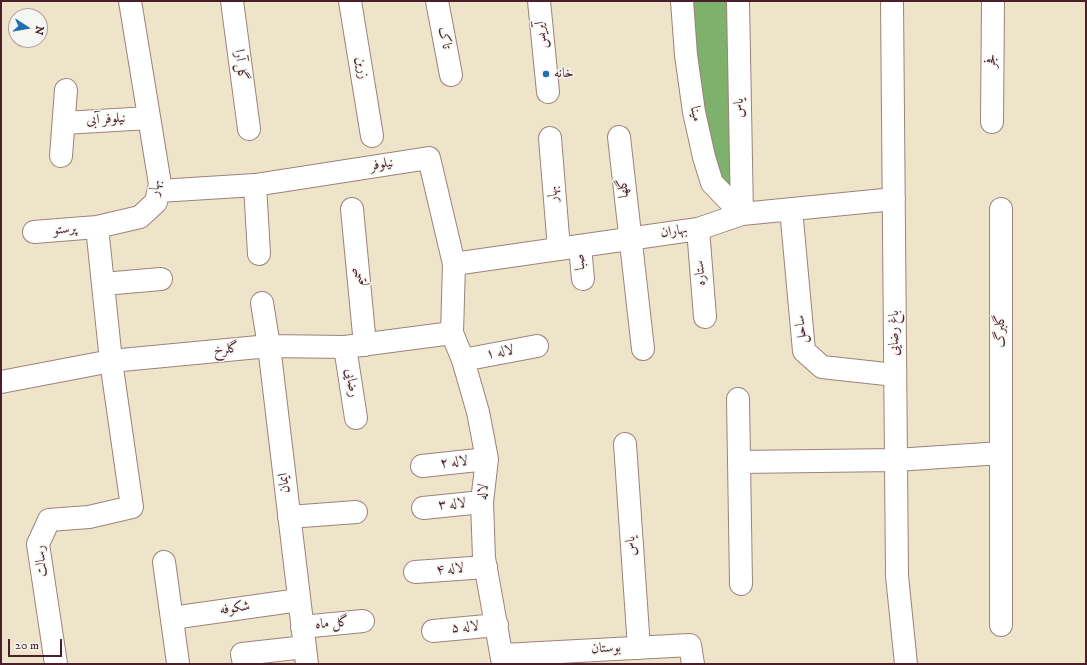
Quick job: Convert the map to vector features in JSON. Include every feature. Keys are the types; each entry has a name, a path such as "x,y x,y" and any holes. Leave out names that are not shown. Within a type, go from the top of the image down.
{"street":[{"name":"بهار","path":"97,227 140,217 156,202 159,191 160,184 130,1"},
{"name":"گل آرا","path":"232,1 249,129"},
{"name":"زرین","path":"350,1 372,136"},
{"name":"تاک","path":"437,1 451,74"},
{"name":"آیریس","path":"539,1 548,92"},
{"name":"مینا","path":"682,1 686,55 694,112 704,157 712,183 742,214"},
{"name":"یاس","path":"738,1 742,214"},
{"name":"باغ رضایی","path":"892,1 897,576 906,664"},
{"name":"فجر","path":"992,122 993,1"},
{"path":"61,156 66,90"},
{"name":"نیلوفر آبی","path":"64,123 149,118"},
{"name":"گلها","path":"619,137 643,349"},
{"name":"بهار","path":"550,138 559,249"},
{"name":"نیلوفر","path":"159,191 255,185 429,158 454,264 452,333"},
{"path":"255,185 260,254"},
{"name":"بهاران","path":"454,264 698,228 742,214 894,199"},
{"name":"صمیم","path":"352,209 355,346"},
{"name":"ساحل","path":"791,209 804,351 822,367 895,375"},
{"name":"گلبرگ","path":"1001,209 1001,625"},
{"path":"97,227 111,361"},
{"name":"پرستو","path":"34,232 97,227"},
{"name":"ستاره","path":"698,228 705,316"},
{"name":"صبا","path":"580,246 583,279"},
{"path":"103,284 161,279"},
{"name":"ایمان","path":"262,303 269,346 304,646"},
{"name":"گلرخ","path":"1,382 111,361 269,346 355,346 452,333"},
{"name":"لاله","path":"452,333 463,360 478,412 487,459 482,502 486,567 503,660"},
{"name":"رضایی","path":"355,346 356,418"},
{"name":"لاله ۱","path":"463,360 537,346"},
{"name":"رسالت","path":"56,664 38,544 49,520 89,518 132,507 111,361"},
{"path":"738,400 741,584"},
{"name":"یاس","path":"624,444 639,648"},
{"path":"739,462 896,460 1001,453"},
{"name":"لاله ۲","path":"422,466 487,459"},
{"name":"لاله ۳","path":"423,508 482,502"},
{"path":"289,517 356,512"},
{"path":"164,562 178,663"},
{"name":"لاله ۴","path":"415,572 486,567"},
{"name":"شکوفه","path":"172,618 299,600"},
{"name":"گل ماه","path":"304,646 363,621"},
{"name":"لاله ۵","path":"433,631 497,625"},
{"name":"بوستان","path":"503,660 690,645 693,664"},
{"path":"244,664 242,654 304,646"}],"green space":[{"path":"689,1 729,1 734,195 715,169 708,145"}],"place":[{"name":"خانه","path":"546,74"}]}
